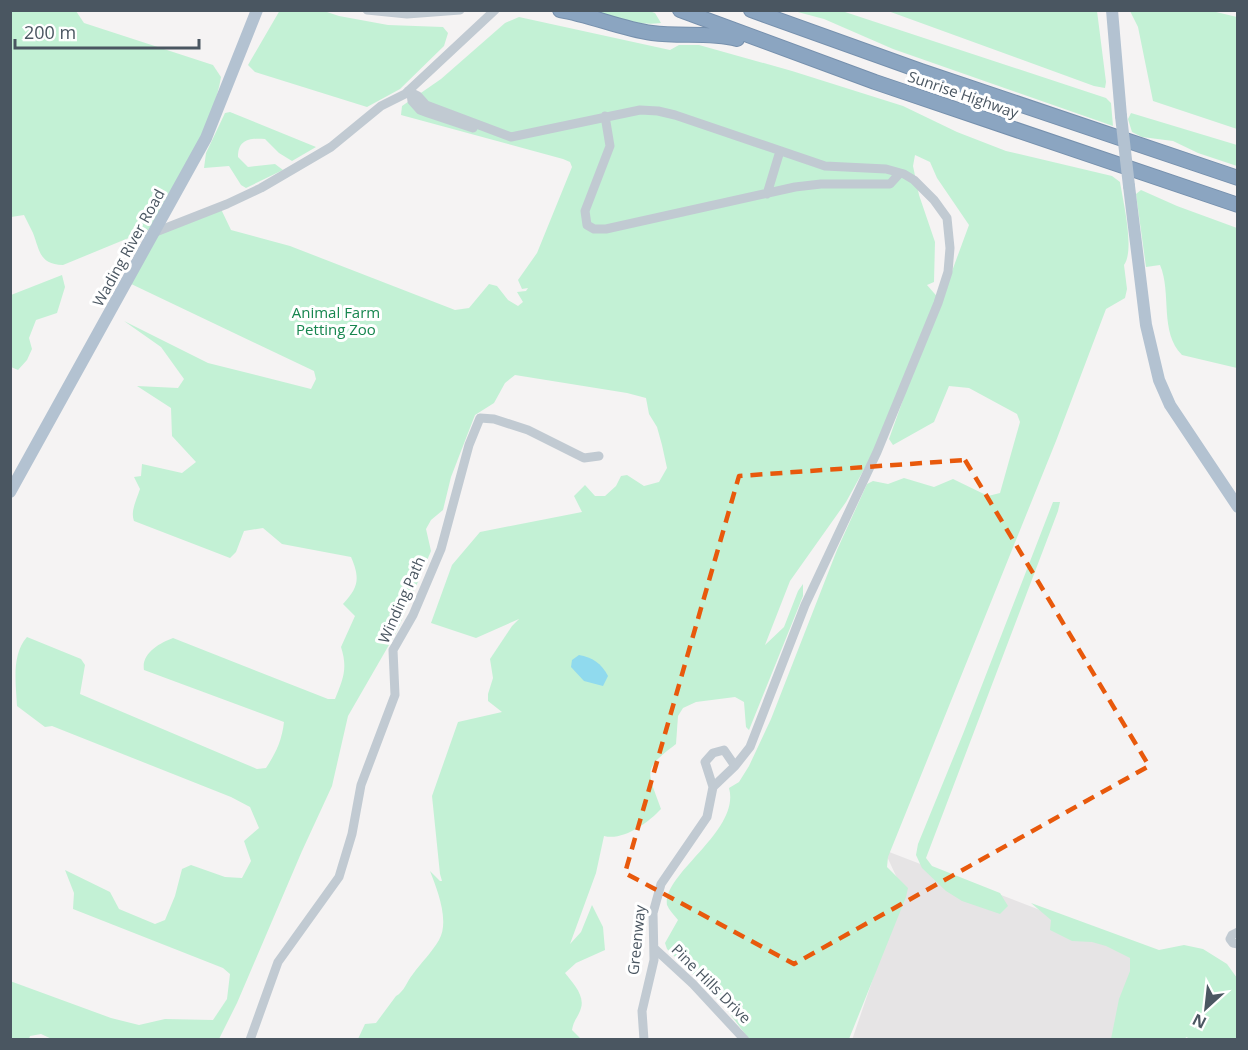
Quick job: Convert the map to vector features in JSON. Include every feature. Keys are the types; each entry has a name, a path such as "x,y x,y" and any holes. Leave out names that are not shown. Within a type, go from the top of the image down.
{"highway":[{"path":"560,10 595,17 650,33 730,37 811,59"},
{"name":"Sunrise Highway","path":"680,10 811,59 1238,205"},
{"name":"Sunrise Highway","path":"751,10 1238,178"},
{"path":"762,10 793,26"}],"main road":[{"name":"Wading River Road","path":"10,492 206,138 257,10"},
{"path":"1112,10 1121,116 1146,325 1156,368 1164,390 1189,434 1238,507"}],"street":[{"path":"367,10 407,14 460,10"},
{"path":"153,233 261,188 331,147 381,106 410,93 495,10"},
{"path":"410,93 412,101 420,110 449,116 481,130 490,130 511,137 605,116 640,110 658,111 825,166 886,169 900,173 915,180 947,218 950,248 948,272 938,303 877,452 805,605 750,747 735,766 712,787"},
{"path":"605,116 610,146 585,211 587,225 594,229 606,229 795,187 821,184 890,184 900,173"},
{"path":"767,194 780,151"},
{"name":"Winding Path","path":"250,1040 278,962 339,877 352,834 361,784 395,695 393,650 413,615 441,549 469,445 480,418 528,430 584,458 598,456"},
{"name":"Greenway","path":"644,1040 642,1011 655,949 653,913 661,884 673,863 690,845 707,817 712,787 705,762 713,753 724,750 735,766"},
{"path":"1237,934 1232,935 1230,939 1233,943 1238,944"},
{"name":"Pine Hills Drive","path":"655,949 693,984 745,1040"}],"highlighted area":[{"path":"965,460 1149,766 794,964 625,873 739,476"}],"shaded area":[{"path":"884,850 1167,959 1135,1039 852,1040 903,891"}],"green space":[{"path":"280,10 324,11 388,25 443,27 448,33 444,46 400,89 367,107 255,72 248,65"},
{"path":"11,11 76,11 84,23 213,65 221,77 211,114 203,133 154,225 148,230 63,265 45,259 39,251 24,215 11,217"},
{"path":"583,11 649,11 655,13 661,23 631,22"},
{"path":"794,11 842,11 1106,98 1111,103 1113,126 893,49 824,19"},
{"path":"888,11 1097,11 1105,88 1094,86"},
{"path":"1130,11 1212,11 1237,17 1237,129 1153,101 1138,27"},
{"name":"Animal Farm Petting Zoo","path":"519,17 670,50 679,45 699,45 903,106 957,132 1006,151 1112,176 1120,182 1128,237 1127,258 1124,265 1127,289 1125,298 1106,309 1056,441 888,857 887,867 908,888 849,1039 749,1039 720,1001 667,949 665,943 678,920 667,905 669,893 676,880 724,820 730,804 729,788 739,782 749,766 771,719 837,550 867,484 873,481 888,484 904,478 934,487 953,479 988,496 1000,493 1020,422 1017,414 969,388 949,386 934,422 893,445 889,439 904,397 846,502 790,581 765,645 784,627 803,584 803,596 749,730 746,727 744,702 735,697 696,702 683,708 678,716 676,744 657,760 650,772 661,809 635,830 619,836 604,836 596,873 570,944 581,932 592,905 603,927 605,950 576,963 565,973 581,998 581,1008 572,1030 581,1039 358,1039 365,1024 376,1023 401,992 439,940 442,932 443,915 430,871 442,881 432,796 458,722 502,712 488,701 493,678 490,659 519,619 476,638 431,623 452,565 480,532 582,512 574,496 585,485 595,496 605,496 616,486 621,476 627,475 644,486 659,482 667,468 657,427 649,414 646,398 515,375 505,383 494,403 475,415 451,477 443,510 431,520 426,529 431,551 397,631 348,716 332,786 219,1039 54,1040 41,1034 30,1036 29,1039 11,1039 10,981 111,1018 139,1025 165,1019 213,1020 227,999 230,974 223,968 73,909 74,893 65,870 110,892 119,909 155,924 165,920 175,896 182,869 191,865 225,877 242,878 251,861 244,841 259,828 250,807 231,797 52,726 45,727 17,706 17,661 22,644 27,637 81,659 85,665 80,694 257,769 266,768 273,757 280,741 284,722 144,670 148,654 157,646 173,638 328,699 335,699 344,674 341,647 355,616 343,604 355,587 357,577 351,557 282,544 263,528 244,531 236,552 230,558 134,521 133,509 140,489 134,477 141,476 142,464 182,473 196,462 172,436 171,408 137,386 178,388 184,379 161,347 124,321 208,363 311,389 316,379 314,371 127,282 153,233 220,207 231,230 290,246 455,310 469,308 489,284 497,286 508,300 518,306 523,302 517,292 526,291 528,288 522,289 518,280 537,253 572,167 570,162 401,115 402,106 441,79 505,23","holes":["915,155 930,162 937,178 969,225 941,301 927,285 934,282 935,242 919,195 913,166"]},
{"path":"230,112 316,147 292,161 279,153 265,139 246,141 240,146 238,157 248,167 275,164 283,170 246,188 241,185 229,166 204,168 206,153 225,113"},
{"path":"1131,113 1237,145 1237,166 1198,153 1173,141 1142,137 1132,132 1128,119"},
{"path":"1141,190 1237,228 1237,368 1182,355 1175,346 1168,324 1165,288 1160,265 1146,267 1136,194"},
{"path":"62,275 65,287 57,313 36,320 29,338 32,349 27,360 18,370 11,367 11,295"},
{"path":"1053,502 1060,502 1058,511 926,858 932,866 1000,893 1008,906 1000,914 962,901 946,891 922,868 916,855 918,844"},
{"path":"1031,903 1159,950 1184,945 1203,949 1227,964 1237,978 1237,1039 1193,1040 1186,1037 1185,1040 1111,1039 1119,999 1130,971 1130,958 1106,946 1092,942 1072,941 1050,930 1051,920"}],"water":[{"path":"579,655 592,659 603,668 608,676 603,686 584,681 571,667 572,660"}]}
